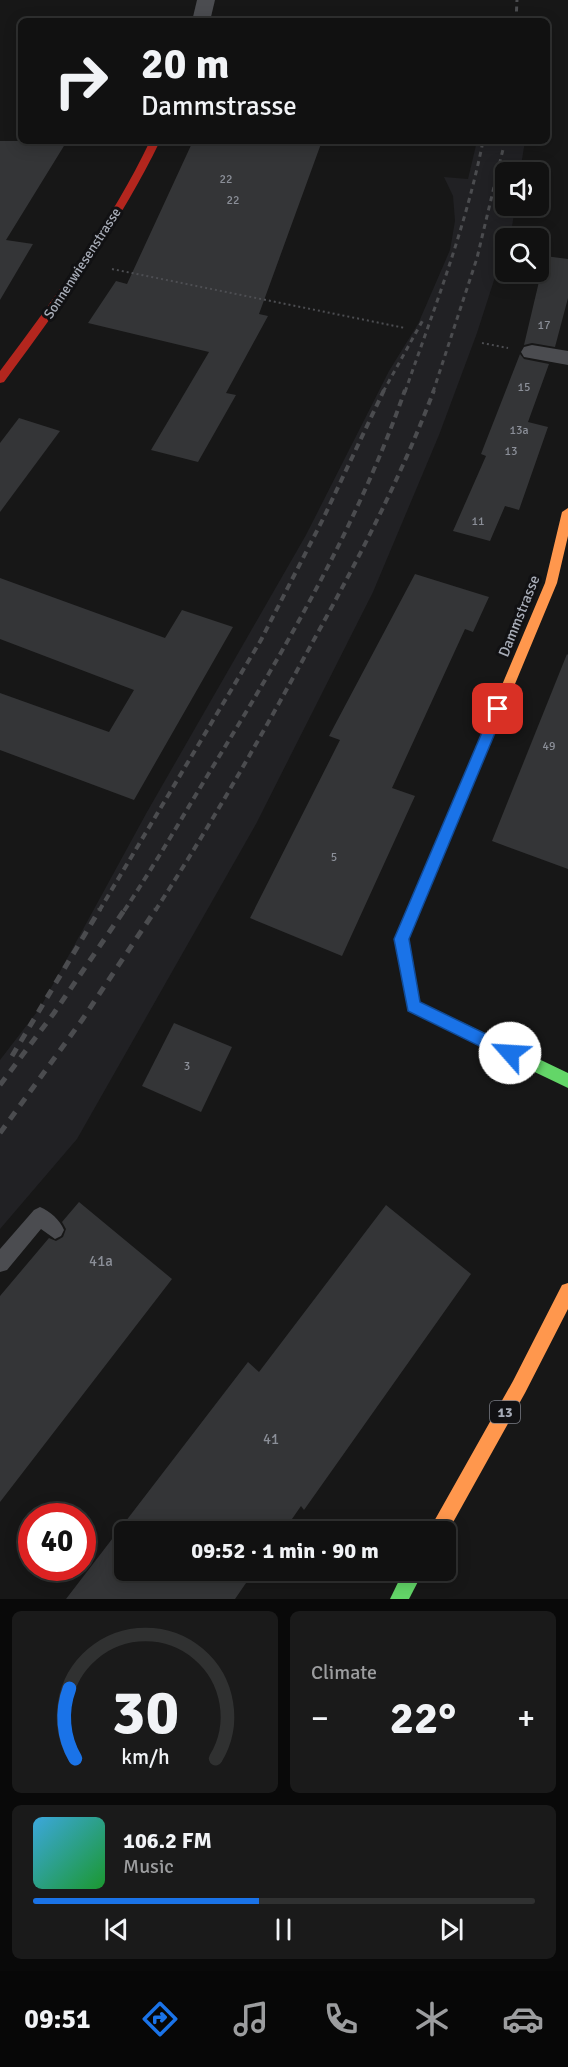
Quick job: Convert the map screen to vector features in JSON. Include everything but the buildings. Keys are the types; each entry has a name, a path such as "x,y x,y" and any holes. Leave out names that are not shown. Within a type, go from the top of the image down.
{"street":[{"path":"202,18 206,0"},
{"name":"Sonnenwiesenstrasse","path":"0,379 85,264 145,164 154,144"},
{"path":"532,352 568,358"},
{"name":"Dammstrasse","path":"568,512 551,583 402,939 413,1006 568,1081"},
{"name":"13","path":"443,1521 519,1387 568,1290"},
{"path":"399,1599 410,1581"}],"lane":[{"path":"0,1263 40,1216 55,1230"}],"path":[{"path":"85,264 405,328"}],"shaded area":[{"path":"476,144 525,144 522,162 495,162 495,216 514,216 512,227 495,228 495,277 477,333 439,435 373,592 256,824 77,1139 0,1229 0,1060 40,1008 147,812 306,535 389,371 418,324 450,250 455,221 453,196 444,177 468,179"}],"railway":[{"path":"516,18 517,0"},
{"path":"405,392 468,205 482,144"},
{"path":"433,392 477,258 504,144"},
{"path":"383,391 424,318"},
{"path":"124,911 298,623 367,485 405,390"},
{"path":"155,911 233,785 340,591 406,459 434,390"},
{"path":"99,911 261,640 323,519 383,391"},
{"path":"12,1056 100,909"},
{"path":"0,1085 54,1013 125,909"},
{"path":"0,1133 82,1020 156,909"}],"traffic: fast":[{"path":"407,968 413,1006 568,1081"},
{"path":"399,1599 409,1581"}],"traffic: slow":[{"path":"407,968 402,939 551,583 568,512"},
{"path":"443,1521 519,1387 568,1291"}],"traffic: jam":[{"path":"0,379 64,293 104,234 123,204 154,144"}],"route":[{"path":"498,709 402,939 413,1006 510,1053"}]}
